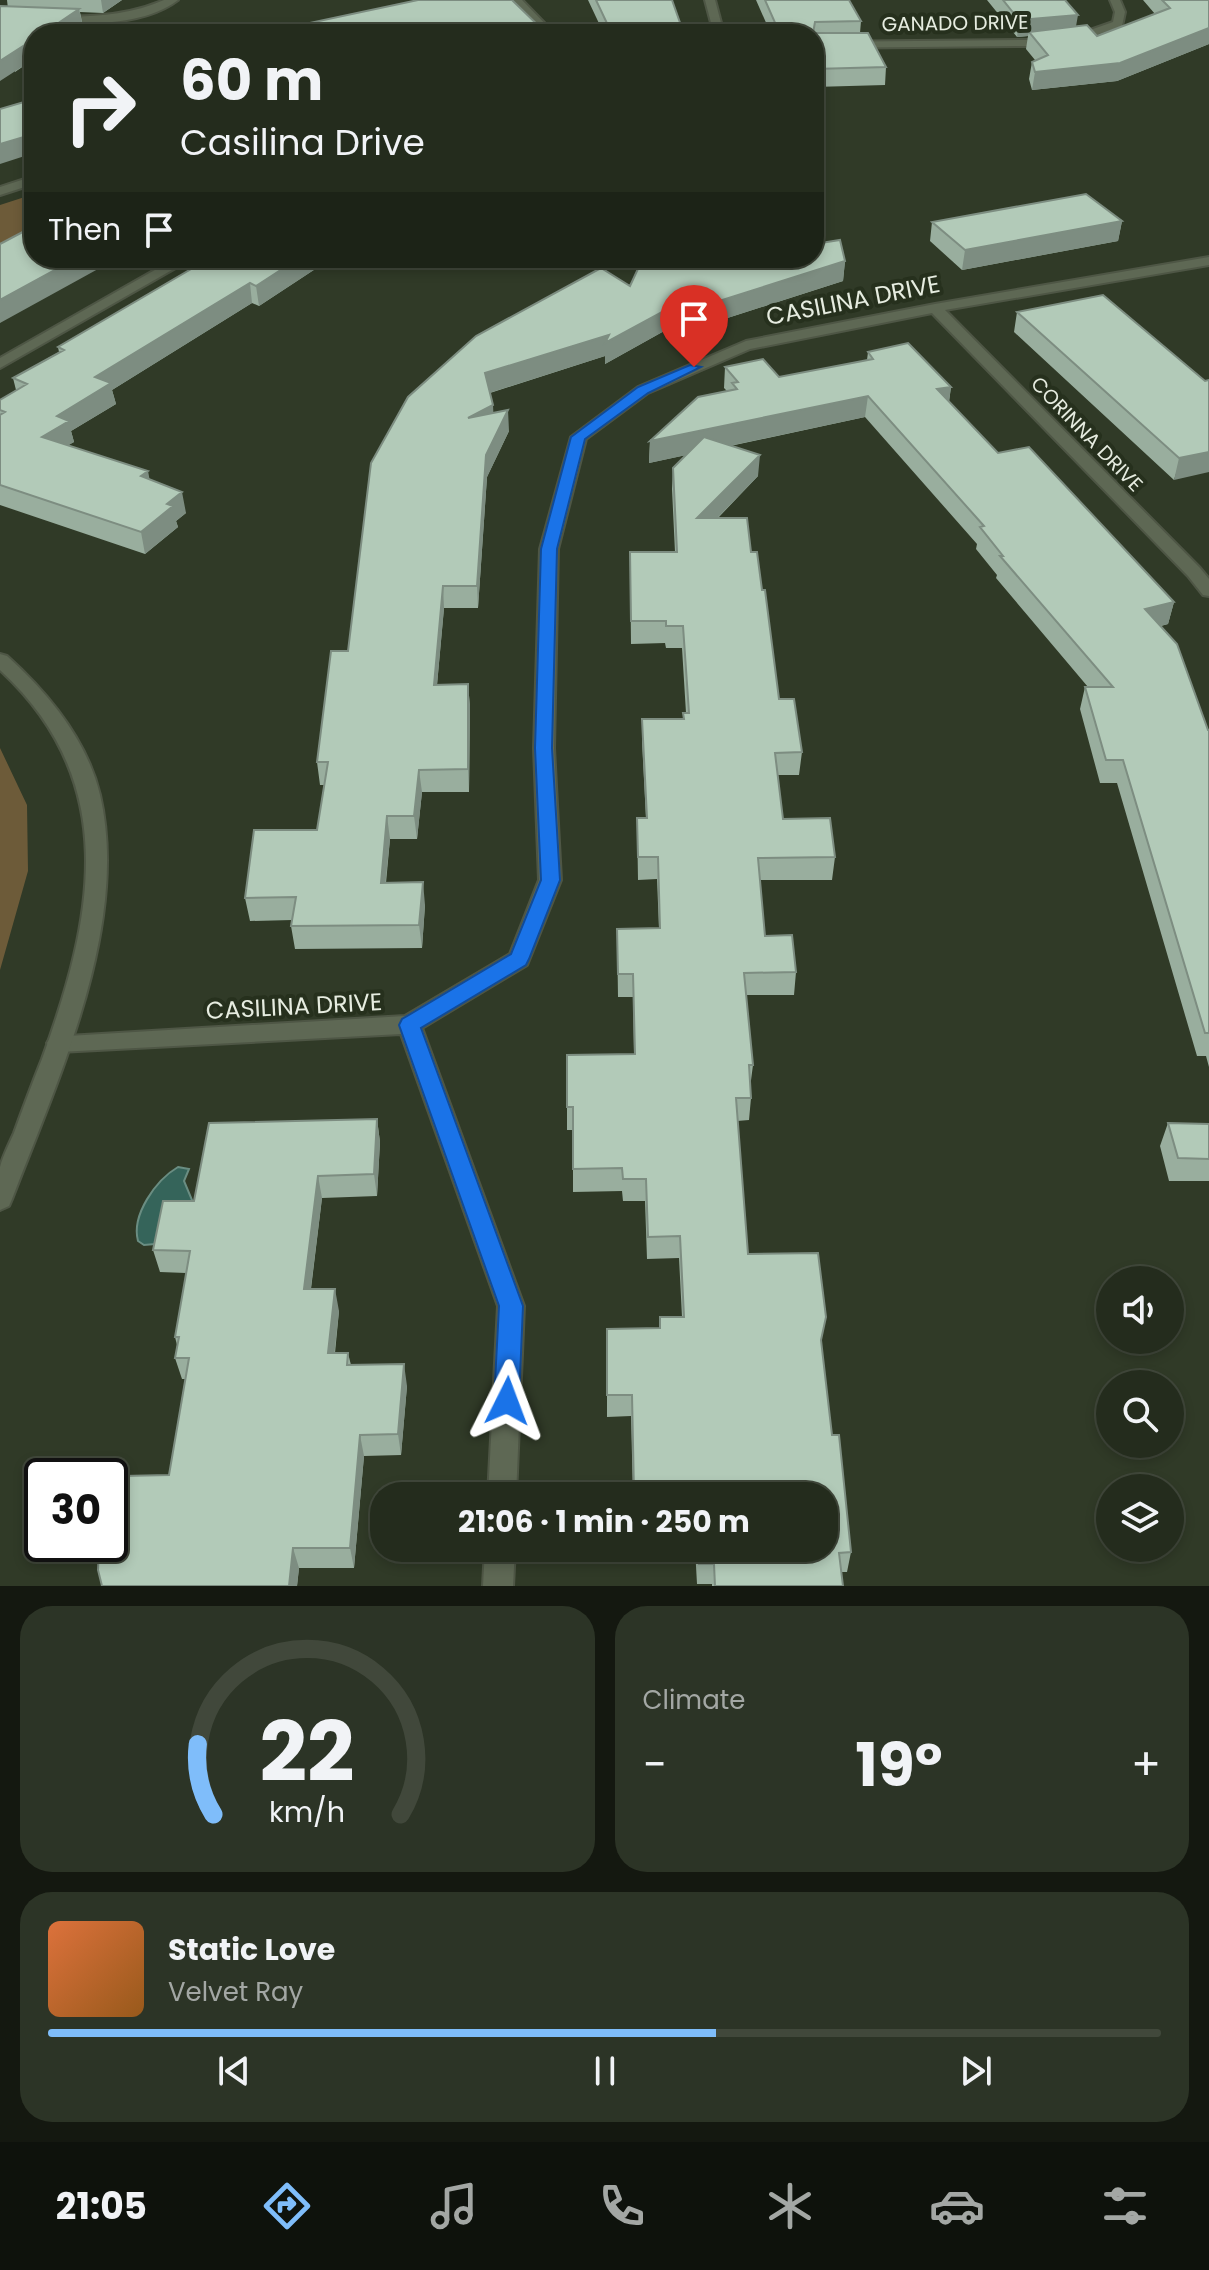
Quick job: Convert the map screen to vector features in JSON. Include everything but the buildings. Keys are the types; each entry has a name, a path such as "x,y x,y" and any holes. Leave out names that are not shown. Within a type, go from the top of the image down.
{"street":[{"path":"0,17 76,20 116,17 163,6 173,0"},
{"path":"516,0 540,24"},
{"path":"710,0 716,24"},
{"name":"GANADO DRIVE","path":"824,45 1027,43 1078,38 1118,24 1120,12 1115,0"},
{"path":"0,191 24,183"},
{"name":"CASILINA DRIVE","path":"59,1043 409,1025 519,959 550,880 544,748 549,549 579,437 643,390 746,345 935,308 1209,261"},
{"path":"0,364 168,268"},
{"name":"CORINNA DRIVE","path":"935,308 1194,572 1209,591"},
{"path":"0,660 30,686 67,736 90,796 97,865 87,942 59,1043 0,1199"},
{"path":"409,1025 511,1306 503,1482"},
{"path":"498,1586 499,1562"}],"shaded area":[{"path":"24,197 24,234 0,246 0,205"},
{"path":"0,748 27,805 28,871 0,970"}],"water":[{"path":"178,1167 189,1169 184,1181 192,1200 155,1244 144,1245 138,1241 137,1231 142,1210 161,1180"}],"route":[{"path":"507,1401 511,1306 409,1025 519,959 550,880 544,748 549,549 579,437 643,390 694,367"}]}
